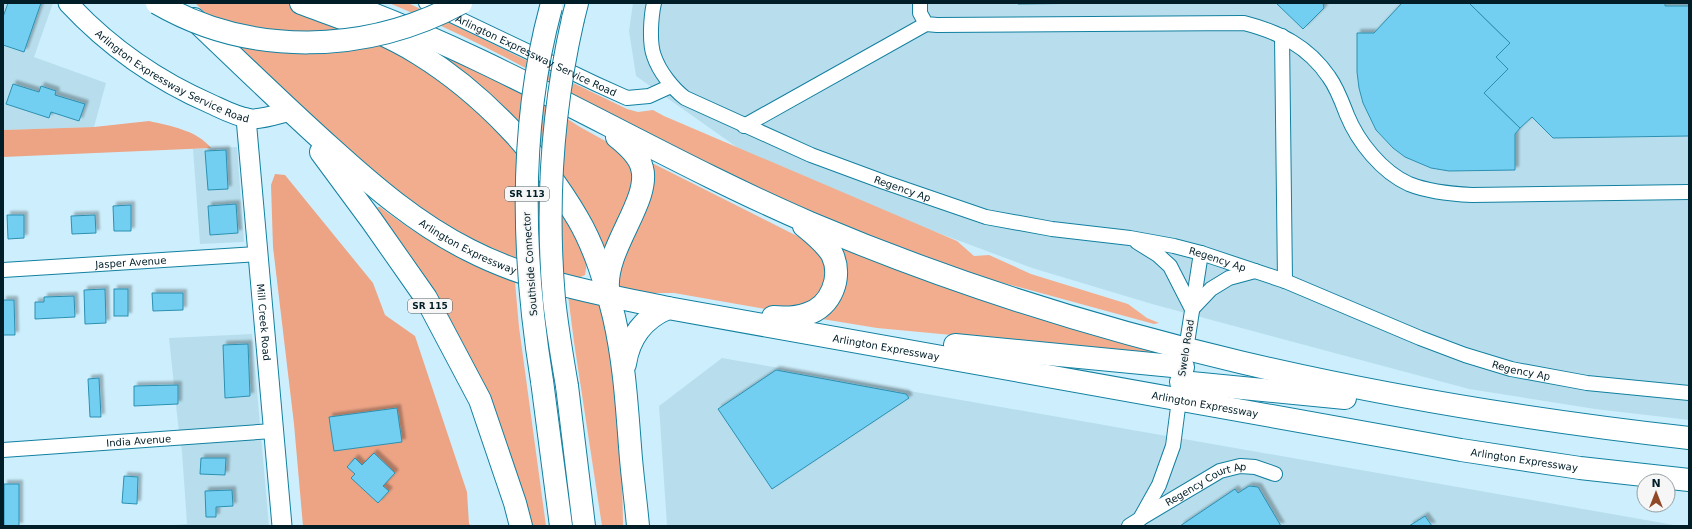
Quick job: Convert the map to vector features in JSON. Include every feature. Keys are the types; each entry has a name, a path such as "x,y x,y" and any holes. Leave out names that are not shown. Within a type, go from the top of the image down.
{"highway":[{"path":"157,3 190,20 230,33 278,42 309,43 343,41 391,32 419,22 461,3"},
{"name":"Arlington Expressway","path":"177,3 290,111 388,198 446,238 481,256 514,270 562,285 609,296 668,308 824,334 1182,374 1508,458 1580,468 1689,480"},
{"path":"301,3 347,20 398,42 425,57 481,100 508,126 546,171 579,219 596,259 609,296 620,346 625,379 638,526"},
{"name":"Arlington Expressway","path":"344,3 384,18 473,57 692,168 777,208 877,250 994,294 1067,317 1182,374 1250,365 1333,383 1502,414 1689,438"},
{"path":"352,3 384,18"},
{"name":"Southside Connector","path":"552,5 535,91 528,160 526,208 532,306 561,526"},
{"name":"SR 113","path":"575,11 564,57 557,104 552,161 551,252 554,300 567,386 584,526"},
{"name":"SR 115","path":"290,111 372,221 426,298 480,400 515,503 521,526"},
{"path":"582,112 629,147 638,157 643,173 643,184 639,196 611,260 608,277 609,296"},
{"path":"708,314 776,318 800,316 818,309 830,296 836,281 836,270 834,260 829,250 807,228 777,208"},
{"path":"625,379 626,358 632,339 639,328 650,318 668,308"},
{"path":"824,334 1182,374 1502,414"},
{"path":"630,526 631,458"}],"street":[{"name":"Arlington Expressway Service Road","path":"68,3 98,34 129,58 169,84 212,105 246,118 260,118 290,111"},
{"name":"Arlington Expressway Service Road","path":"426,3 627,98 649,96 671,86"},
{"name":"Regency Ap","path":"654,3 650,20 653,55 671,86 685,98 694,104 811,155 871,178 986,217 1039,227 1130,238 1174,246 1201,254 1285,281 1404,332 1465,355 1512,369 1587,383 1689,393"},
{"path":"920,3 920,13 926,24"},
{"path":"744,126 926,24 1244,23 1274,32 1294,41 1318,61 1330,78 1354,131 1375,158 1393,174 1409,184 1426,190 1472,195 1689,192"},
{"path":"1282,36 1285,281"},
{"name":"Mill Creek Road","path":"246,118 282,526"},
{"path":"1130,238 1158,255 1170,266 1192,309 1210,289 1230,278 1256,271"},
{"name":"Jasper Avenue","path":"3,270 258,254"},
{"name":"Swelo Road","path":"1135,522 1159,485 1173,446 1182,374 1201,254"},
{"name":"India Avenue","path":"3,450 273,432"},
{"name":"Regency Court Ap","path":"1135,522 1220,471 1240,466 1255,467 1275,474"}],"shaded area":[{"path":"3,3 53,3 34,57 106,83 94,127 3,130"},
{"path":"195,3 291,3 418,60 516,145 566,217 587,263 585,275 578,278 569,278 474,244 368,173"},
{"path":"389,3 408,3 627,109 638,112 653,110 957,241 974,256 989,255 1031,274 1128,304 1147,318 1159,323 1154,324 945,267 802,211 586,104 578,97 485,47 438,24"},
{"path":"633,3 1689,3 1689,420 1595,409 1469,389 1152,304 1032,268 885,213 738,148 636,76 629,31"},
{"path":"336,8 519,88 580,127 618,148 639,176 607,257 533,142"},
{"path":"149,121 191,133 211,148 3,157 3,130 94,127"},
{"path":"237,147 244,242 200,244 193,149"},
{"path":"652,163 807,241 816,249 826,265 826,275 820,293 805,306 765,309 674,293 631,293 616,290 613,280 653,189 654,180"},
{"path":"275,174 285,175 373,283 385,315 415,336 467,492 469,524 472,526 303,526 294,424 273,247 271,185"},
{"path":"377,207 380,207 412,230 446,251 515,282 519,327 546,526 527,526 390,229"},
{"path":"832,243 1166,353 1164,355 877,328 816,318 818,315"},
{"path":"568,295 603,304 613,359 619,414 623,526 602,526"},
{"path":"252,334 269,526 157,526 187,524 182,452 169,338"},
{"path":"722,358 1680,526 667,526 659,406"}],"building":[{"path":"8,3 41,3 24,52 3,45 3,17"},
{"path":"1018,3 1105,3 1018,4"},
{"path":"1276,3 1323,3 1324,8 1303,29"},
{"path":"1402,3 1469,3 1510,43 1496,57 1508,69 1484,93 1520,128 1515,134 1515,170 1449,171 1431,168 1405,157 1393,148 1376,130 1363,103 1359,88 1357,72 1357,33 1374,33"},
{"path":"1469,3 1665,3 1665,6 1689,6 1689,136 1553,138 1532,117 1520,128 1484,93 1508,69 1496,57 1510,43"},
{"path":"13,84 39,92 41,86 56,91 55,95 85,104 79,121 51,112 49,118 6,104"},
{"path":"226,150 228,189 208,190 205,151"},
{"path":"236,204 238,233 210,235 208,206"},
{"path":"131,205 131,231 114,231 113,206"},
{"path":"7,215 24,215 24,238 8,239"},
{"path":"95,215 96,233 72,234 71,216"},
{"path":"105,289 106,323 85,324 84,290"},
{"path":"114,289 128,289 128,316 114,316"},
{"path":"152,293 183,293 183,310 153,311"},
{"path":"74,296 75,317 35,319 35,302 44,302 44,297"},
{"path":"3,300 14,300 15,335 3,335"},
{"path":"248,344 250,396 225,398 223,345"},
{"path":"776,370 906,394 909,398 772,489 718,409"},
{"path":"99,378 101,417 90,417 88,379"},
{"path":"178,385 178,404 134,406 134,386"},
{"path":"397,408 402,442 334,451 329,417"},
{"path":"374,453 395,473 383,486 389,491 378,503 351,478 355,474 347,467 355,458 362,465"},
{"path":"201,458 226,458 225,475 200,474"},
{"path":"124,476 138,477 137,504 122,503"},
{"path":"4,484 19,484 19,526 4,526"},
{"path":"1249,486 1258,487 1281,526 1180,526 1235,489 1238,493"},
{"path":"232,490 233,506 216,507 216,517 206,517 205,491"},
{"path":"1425,516 1432,526 1409,526"}]}
